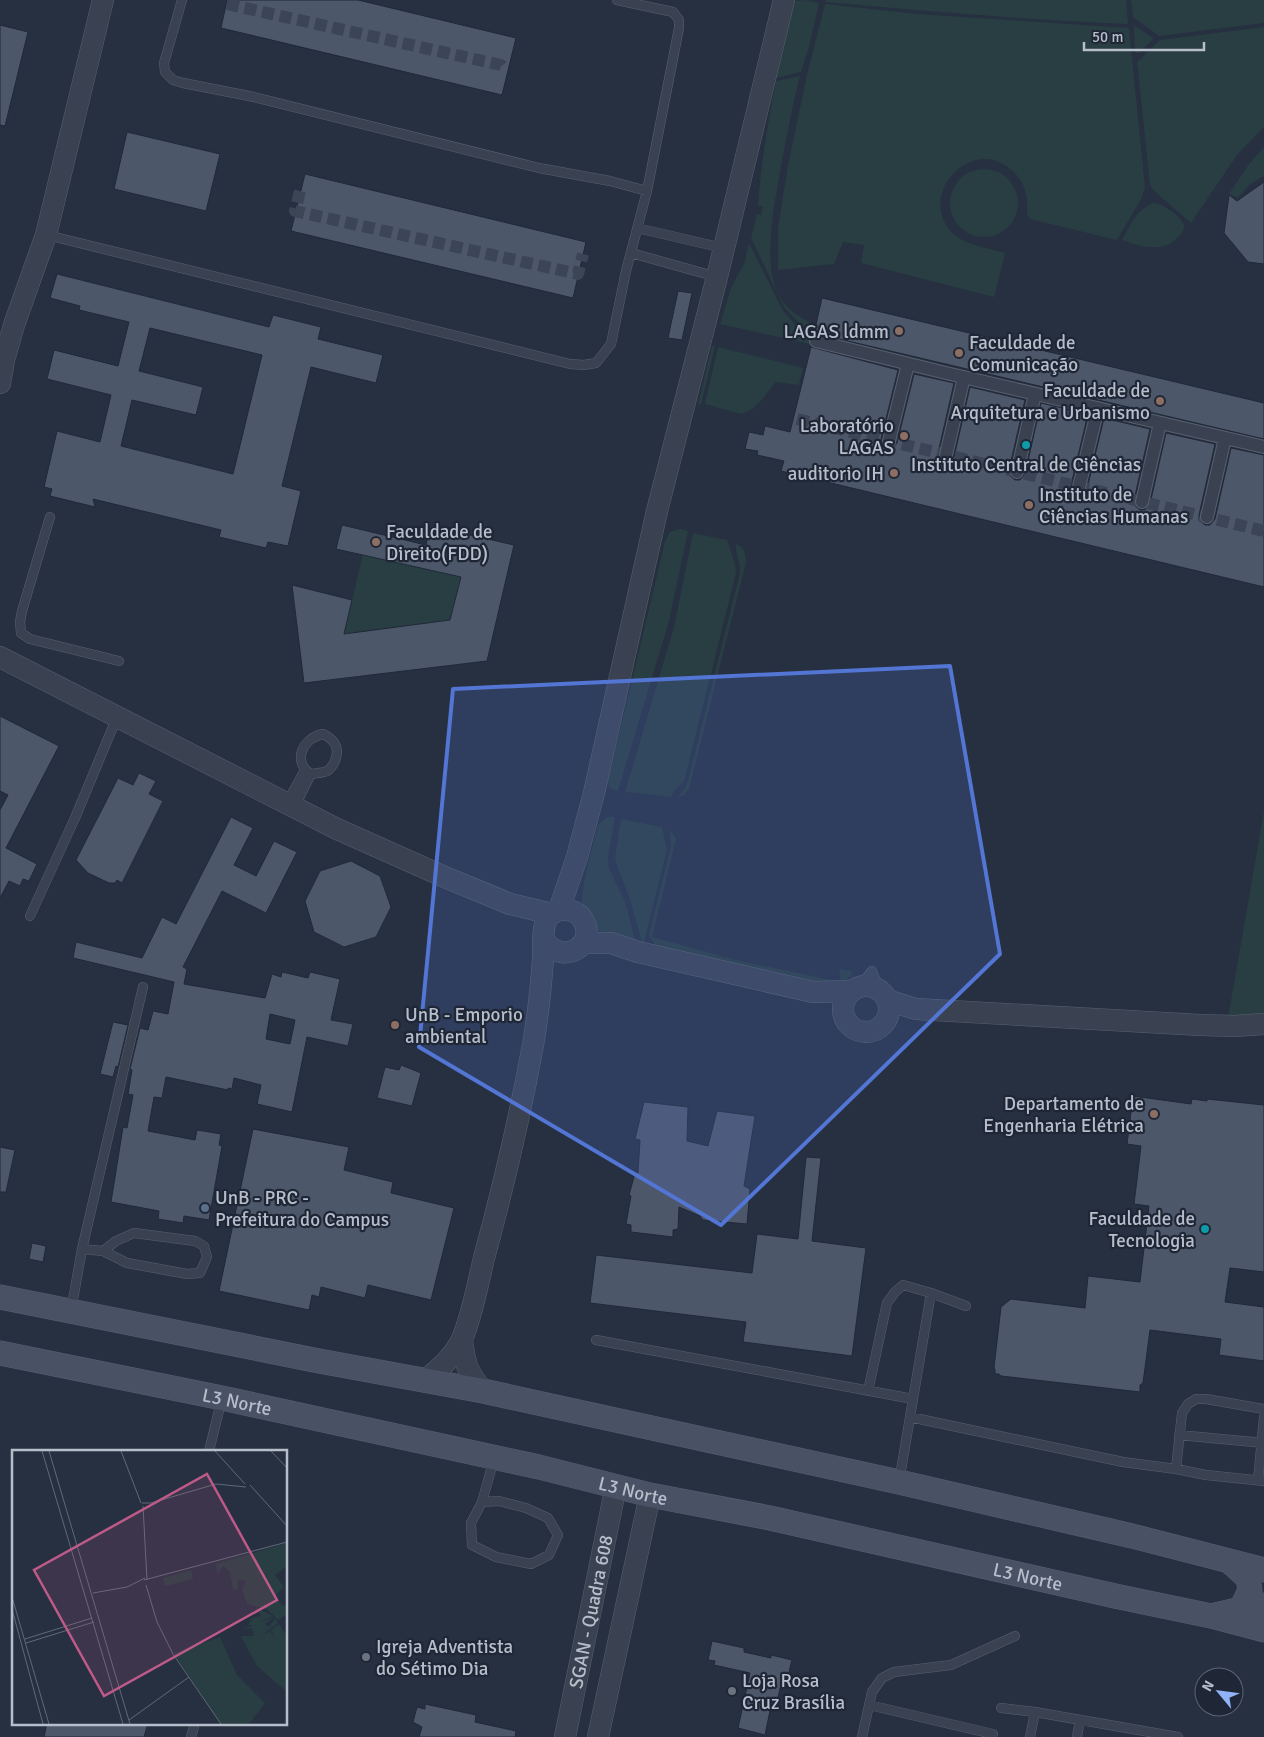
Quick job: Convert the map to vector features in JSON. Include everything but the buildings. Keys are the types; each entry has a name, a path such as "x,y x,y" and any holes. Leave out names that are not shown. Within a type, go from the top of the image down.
{"main road":[{"path":"0,1296 483,1390 899,1482 1132,1536 1264,1570"},
{"name":"L3 Norte","path":"0,1354 222,1398 494,1458 650,1495 770,1518 1212,1616 1264,1630"},
{"path":"1212,1616 1237,1610 1243,1605 1250,1590 1248,1578 1227,1560"},
{"path":"1264,1605 1264,1614"}],"street":[{"path":"0,383 4,360 14,325 46,235 103,0"},
{"path":"510,904 549,942 567,953 574,951 571,920 577,857 594,793 657,511 717,277 784,0"},
{"path":"816,341 1264,447"},
{"path":"890,441 908,364"},
{"path":"946,455 964,377"},
{"path":"1018,472 1035,394"},
{"path":"1079,487 1098,408"},
{"path":"1142,502 1160,422"},
{"path":"1206,517 1225,438"},
{"path":"0,657 290,806 430,871 510,904 571,920 611,944 638,952 813,992 851,996 871,987 916,1009 1209,1025 1264,1024"},
{"path":"483,1390 470,1376 464,1360 462,1340 493,1226 517,1123 540,1006 549,942 544,926 571,920"},
{"path":"884,995 889,1010 884,1023"},
{"path":"851,996 844,1017 853,1028 860,1031 874,1031 884,1023 916,1009"},
{"path":"425,1380 442,1367 462,1340"},
{"name":"SGAN - Quadra 608","path":"565,1737 616,1486"},
{"path":"598,1737 650,1495"}],"lane":[{"path":"182,0 164,63 165,72 173,80 202,88 254,96 540,168 610,181 647,191"},
{"path":"46,235 551,359 584,366 596,363 611,344 626,271 647,191 679,28 679,20 673,12 617,0"},
{"path":"637,228 723,248"},
{"path":"631,253 717,277"},
{"path":"50,517 22,611 20,633 30,639 119,661"},
{"path":"30,916 75,818 117,717"},
{"path":"323,734 328,736 337,749 334,762 327,771 308,772 301,760 306,743 316,736 323,734"},
{"path":"290,806 308,772"},
{"path":"70,1311 82,1250 143,987"},
{"path":"82,1250 103,1251 127,1263 187,1274 200,1273 207,1257 204,1246 195,1241 134,1233 116,1241 103,1251"},
{"path":"868,1391 887,1304 895,1292 903,1286 931,1293 966,1306"},
{"path":"899,1482 931,1293"},
{"path":"596,1340 913,1399"},
{"path":"207,1450 222,1398"},
{"path":"1176,1469 1182,1413 1188,1404 1196,1399 1264,1409"},
{"path":"910,1417 1123,1462 1206,1475 1261,1480 1264,1417"},
{"path":"1179,1435 1263,1443"},
{"path":"482,1502 499,1501 526,1508 548,1518 558,1535 549,1555 531,1564 496,1557 472,1545 471,1523 482,1502 494,1458"},
{"path":"862,1737 872,1692 882,1678 894,1672 951,1665 1015,1636"},
{"path":"869,1705 994,1734"},
{"path":"1001,1708 1123,1727 1152,1735 1178,1737"},
{"path":"1030,1737 1035,1712"},
{"path":"1077,1737 1080,1720"},
{"path":"192,1737 195,1724"},
{"path":"1120,1737 1123,1727"}],"highlighted area":[{"path":"950,666 1000,954 721,1225 419,1047 453,689"}],"green space":[{"path":"806,0 819,3 801,72 776,78 794,1"},
{"path":"826,0 1126,0 1128,24 977,15 826,2"},
{"path":"1131,0 1264,0 1264,23 1159,36 1133,17"},
{"path":"825,4 918,14 1129,28 1145,187 1141,199 1117,240 1030,219 1027,213 1025,191 1022,182 1016,175 1009,168 993,160 978,160 963,165 951,176 943,190 940,205 944,221 960,239 1005,253 994,297 861,263 864,245 843,242 834,264 778,270 778,228 788,165 807,75"},
{"path":"1135,26 1153,39 1138,54 1135,52"},
{"path":"1264,27 1264,127 1237,155 1191,223 1153,190 1150,184 1137,62 1160,40"},
{"path":"800,76 781,166 770,248 773,281 778,294 785,305 794,313 816,325 813,338 784,307 751,238 757,214 761,215 763,207 758,205 759,189 776,81"},
{"path":"1264,147 1264,176 1249,185 1238,198 1229,194 1249,164"},
{"path":"984,169 997,172 1008,179 1015,190 1018,203 1015,216 1008,227 997,234 984,237 971,234 960,227 953,216 950,203 953,190 960,179 971,172"},
{"path":"1153,203 1166,207 1179,218 1184,226 1181,234 1174,241 1160,247 1145,247 1122,240 1138,214"},
{"path":"749,243 783,311 811,342 810,344 720,324 731,288 744,264"},
{"path":"712,346 715,346 701,405 698,404"},
{"path":"718,347 803,368 799,385 776,382 761,401 752,409 741,414 705,404"},
{"path":"680,529 688,531 669,621 618,791 609,787 608,781 665,542 670,532"},
{"path":"693,533 727,540 736,573 684,782 673,792 672,797 625,792 674,627"},
{"path":"736,544 743,549 746,562 689,789 684,795 678,797 686,786 689,777 740,573"},
{"path":"363,554 461,577 450,620 344,634"},
{"path":"1264,811 1264,1016 1228,1018"},
{"path":"607,817 615,817 608,866 626,904 636,945 599,931 583,909 584,881 590,855 598,825"},
{"path":"621,819 662,827 667,849 643,947 630,899 615,858"},
{"path":"671,830 676,839 652,937 740,961 841,982 839,969 851,971 852,975 836,988 654,944 649,935 671,846"}],"tunnel":[{"path":"227,4 501,65 505,70"},
{"path":"300,191 295,211 578,274 583,254"},
{"path":"797,419 1264,531"}],"place":[{"name":"LAGAS ldmm","path":"899,331"},
{"name":"Faculdade de Comunicação","path":"959,353"},
{"name":"Faculdade de Arquitetura e Urbanismo","path":"1160,401"},
{"name":"Laboratório LAGAS","path":"904,436"},
{"name":"Instituto Central de Ciências","path":"1026,445"},
{"name":"auditorio IH","path":"894,473"},
{"name":"Instituto de Ciências Humanas","path":"1029,505"},
{"name":"Faculdade de Direito(FDD)","path":"376,542"},
{"name":"UnB - Emporio ambiental","path":"395,1025"},
{"name":"Departamento de Engenharia Elétrica","path":"1154,1114"},
{"name":"UnB - PRC - Prefeitura do Campus","path":"205,1208"},
{"name":"Faculdade de Tecnologia","path":"1205,1229"},
{"name":"Igreja Adventista do Sétimo Dia","path":"366,1657"},
{"name":"Loja Rosa Cruz Brasília","path":"732,1691"}]}
